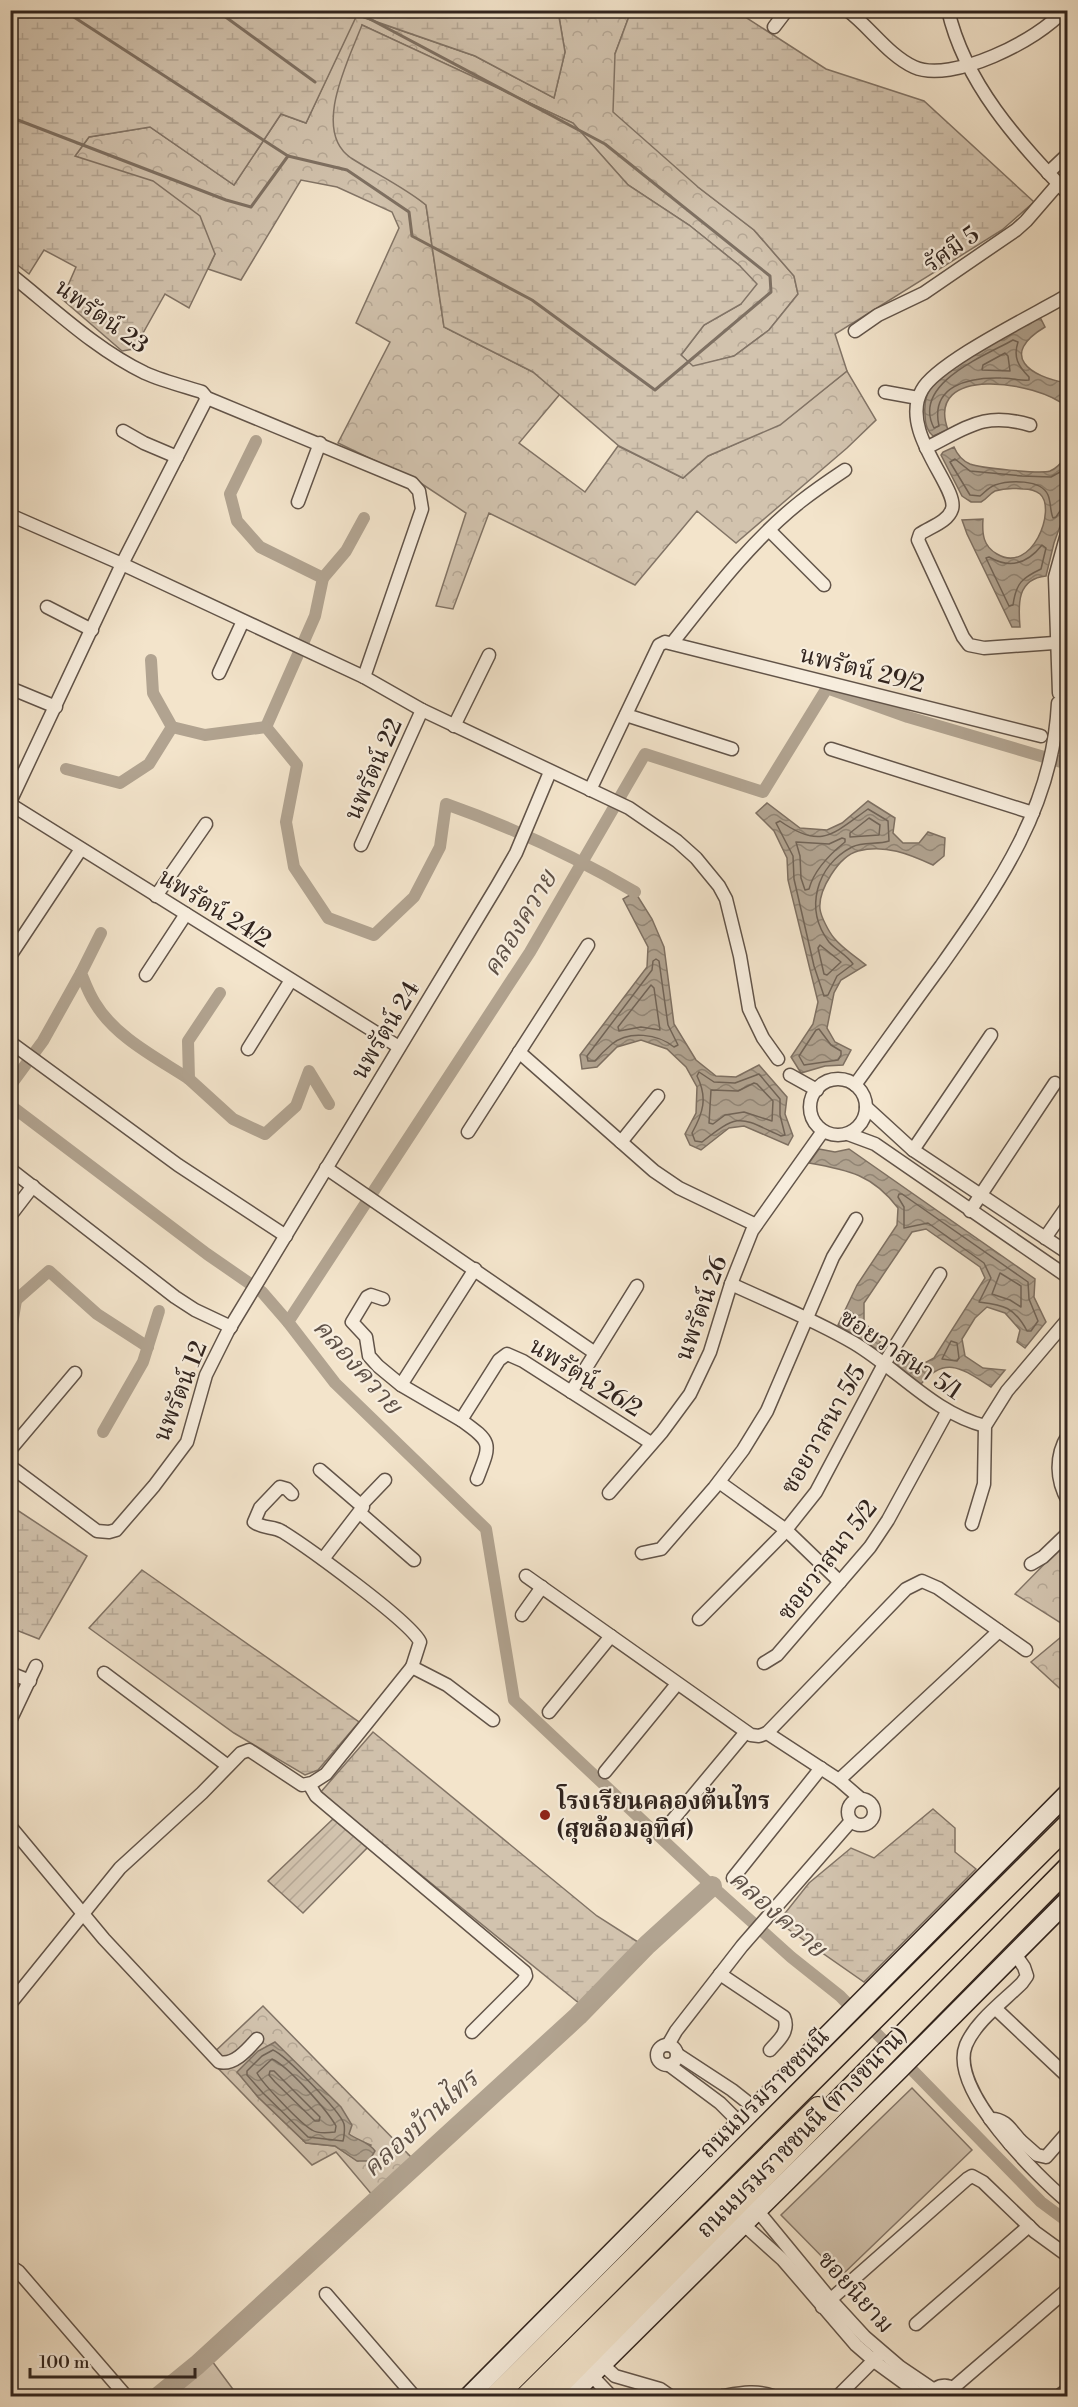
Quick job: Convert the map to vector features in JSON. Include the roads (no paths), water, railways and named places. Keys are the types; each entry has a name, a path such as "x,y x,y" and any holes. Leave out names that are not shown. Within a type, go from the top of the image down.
{"highway":[{"name":"ถนนบรมราชชนนี","path":"496,2397 856,2021 888,2005 1068,1825"},
{"path":"548,2397 892,2061 909,2028 1068,1868"}],"main road":[{"name":"ถนนบรมราชชนนี (ทางขนาน)","path":"469,2397 756,2109 856,2021 872,1989 1068,1793"},
{"path":"721,2144 856,2021 1068,1807"},
{"path":"507,2397 1068,1840"},
{"path":"526,2397 1068,1860"},
{"path":"668,2298 750,2204 1068,1885"},
{"name":"ถนนบรมราชชนนี (ทางขนาน)","path":"570,2397 758,2210 892,2061 925,2045 1068,1900"}],"street":[{"path":"774,27 788,10"},
{"path":"847,10 904,62 930,72 969,65 1031,36 1064,10"},
{"path":"948,10 951,24 969,65 990,104 1022,145 1068,194"},
{"path":"1048,173 1068,154"},
{"name":"รัศมี 5","path":"855,331 878,315 924,293 1016,230 1058,184"},
{"name":"นพรัตน์ 23","path":"10,274 93,340 126,363 147,374 202,392 207,398 412,483 422,498 423,509 363,677"},
{"path":"1063,642 984,648 969,645 963,637 918,540 920,534 947,518 953,508 952,499 926,448 917,418 918,398 922,388 932,377 952,361 1068,295"},
{"path":"885,392 918,398"},
{"path":"10,803 123,564 207,398"},
{"path":"926,448 977,423 993,418 1009,418 1030,425"},
{"path":"123,431 177,457"},
{"path":"298,502 320,443"},
{"path":"590,790 659,645 673,642 722,580 800,502 845,470"},
{"path":"10,514 123,564 363,677 454,726 629,808 677,841 696,858 719,886 726,899 740,956 749,1009 763,1038 778,1059"},
{"path":"855,1085 978,914 1015,851 1033,813 1049,770 1062,720 1058,698 1063,642 1055,578 1068,530"},
{"path":"770,531 824,585"},
{"path":"47,607 92,630"},
{"path":"219,673 243,621"},
{"name":"นพรัตน์ 29/2","path":"673,642 1041,736"},
{"path":"454,726 489,655"},
{"path":"10,688 56,707"},
{"name":"นพรัตน์ 22","path":"361,845 422,710"},
{"path":"626,715 732,749"},
{"path":"831,749 1033,813"},
{"name":"นพรัตน์ 24","path":"246,1304 516,853 550,772"},
{"name":"นพรัตน์ 24/2","path":"10,803 399,1047"},
{"path":"156,896 206,825"},
{"path":"10,956 81,849"},
{"path":"146,975 186,914"},
{"path":"468,1132 588,945"},
{"path":"248,1049 291,980"},
{"path":"913,1150 991,1035"},
{"path":"10,1042 178,1165 286,1236"},
{"path":"519,1053 654,1171 679,1188 756,1225"},
{"path":"790,1075 817,1090"},
{"path":"1068,1253 913,1150 867,1107 861,1091 855,1085 838,1079 829,1081 817,1090 811,1101 810,1109 812,1118 823,1131 831,1135 848,1134 875,1144 1068,1277"},
{"path":"970,1211 1055,1083"},
{"path":"621,1142 658,1096"},
{"path":"848,1134 861,1124 867,1107"},
{"name":"นพรัตน์ 26","path":"609,1493 690,1394 710,1352 731,1284 756,1225 823,1131"},
{"path":"326,1168 595,1353"},
{"path":"10,1169 175,1297 195,1310 231,1327"},
{"path":"10,1216 33,1186"},
{"path":"1045,1238 1068,1205"},
{"path":"642,1553 661,1549 719,1482 749,1440 767,1411 833,1257 856,1219"},
{"path":"401,1385 474,1269"},
{"name":"ซอยวาสนา 5/5","path":"699,1619 786,1530 816,1492 885,1364 940,1274"},
{"name":"ซอยวาสนา 5/1","path":"731,1284 854,1343 947,1412 966,1421 985,1426"},
{"path":"571,1392 637,1286"},
{"path":"382,1299 371,1295 367,1297 352,1324 366,1337 369,1356 373,1361 401,1385 461,1420 486,1441 487,1450 477,1479"},
{"name":"นพรัตน์ 12","path":"10,1466 97,1531 116,1530 154,1486 187,1442 206,1375 246,1304"},
{"path":"972,1524 984,1484 985,1426 1007,1391 1068,1319"},
{"name":"นพรัตน์ 26/2","path":"461,1420 499,1360 507,1354 523,1361 651,1443"},
{"path":"10,1450 75,1373"},
{"name":"ซอยวาสนา 5/2","path":"764,1662 777,1655 870,1547 888,1520 947,1412"},
{"path":"1068,1435 1061,1446 1059,1462 1059,1476 1068,1501"},
{"path":"320,1470 414,1560"},
{"path":"323,1559 385,1480"},
{"path":"719,1482 786,1530 840,1582"},
{"path":"10,2004 120,1868 242,1753 249,1750 302,1785 309,1784 326,1774 412,1666 419,1639 407,1627 323,1559 280,1531 262,1527 254,1522 260,1508 280,1487 284,1487 292,1494"},
{"path":"1031,1564 1043,1557 1068,1533"},
{"path":"526,1576 677,1684 756,1737 767,1733 906,1589 922,1581 938,1588 1026,1650"},
{"path":"522,1616 542,1587"},
{"path":"839,1780 999,1631"},
{"path":"549,1712 611,1636"},
{"path":"10,1721 36,1666"},
{"path":"412,1666 447,1686 493,1720"},
{"path":"10,1673 30,1681"},
{"path":"104,1673 228,1766"},
{"path":"605,1772 677,1684"},
{"path":"666,1828 746,1732"},
{"path":"767,1733 839,1780 861,1799 872,1804 873,1817 863,1825 851,1821"},
{"path":"733,1878 821,1768"},
{"path":"309,1784 316,1796 525,1971 526,1976 523,1981 472,2032"},
{"path":"851,1821 848,1813 850,1804 861,1799"},
{"path":"671,2054 676,2031 720,1974 851,1821"},
{"path":"10,1826 82,1913 219,2062 230,2062 247,2051 257,2039"},
{"path":"1014,1953 1024,1967 1027,1976 974,2031 965,2047 964,2062 972,2088 990,2119 1015,2142 1068,2202"},
{"path":"720,1974 783,2018 787,2024 785,2032 770,2050"},
{"path":"996,2009 1068,2077"},
{"path":"671,2054 732,2090 756,2109"},
{"path":"671,2054 741,2124"},
{"path":"1015,2142 1037,2155 1046,2157 1067,2133"},
{"path":"827,2304 972,2176 983,2182 1029,2226 1068,2256"},
{"name":"ซอยนิยาม","path":"758,2210 827,2304"},
{"name":"ซอยนิยาม","path":"743,2224 783,2260 878,2357 922,2397"},
{"path":"916,2324 1029,2226"},
{"path":"10,2266 18,2271 126,2397"},
{"path":"956,2392 1068,2289"},
{"path":"326,2294 414,2397"},
{"path":"838,2397 878,2357"},
{"name":"ซอยนิยาม","path":"878,2357 933,2394 945,2386 956,2392"},
{"path":"597,2370 610,2397"},
{"path":"597,2370 660,2388 670,2397"},
{"path":"1059,2397 1068,2389"},
{"path":"723,2397 742,2392 760,2392 773,2397"}],"water":[{"path":"1040,317 1045,327 1031,337 1023,347 1024,363 1041,376 1067,383 1067,407 1032,390 1010,385 987,384 967,387 952,395 945,409 948,430 933,436 925,421 925,403 933,384 968,357"},
{"path":"954,447 960,457 970,464 1023,471 1050,471 1058,466 1067,455 1067,507 1054,543 1046,576 1029,582 1021,594 1020,627 1012,627 962,520 983,519 984,539 992,551 1010,558 1021,556 1038,538 1045,513 1044,502 1040,494 1036,492 1013,488 995,491 981,502 971,502 962,496 941,455"},
{"path":"868,801 895,818 893,833 903,843 919,843 928,832 945,838 944,856 933,865 897,851 868,849 851,854 831,875 820,901 822,916 837,942 866,965 841,980 834,993 827,1028 835,1042 851,1050 843,1065 825,1066 801,1073 791,1057 813,1024 818,1002 788,880 787,858 774,831 756,813 767,803 800,828 827,830 842,823"},
{"path":"635,892 652,919 664,947 674,1024 696,1060 716,1076 736,1077 759,1065 787,1097 785,1114 793,1136 788,1145 744,1126 729,1128 701,1150 690,1145 685,1134 696,1113 697,1087 686,1067 667,1049 641,1040 617,1047 597,1067 582,1069 580,1055 647,967 648,947 623,899"},
{"path":"819,1149 835,1152 849,1149 1035,1279 1034,1297 1046,1322 1025,1348 1017,1342 1020,1330 1005,1313 987,1307 975,1318 962,1339 965,1356 983,1368 1005,1370 991,1387 964,1371 947,1367 939,1369 921,1384 892,1361 899,1353 921,1365 934,1358 985,1278 980,1267 926,1229 912,1232 864,1303 864,1322 881,1340 876,1349 838,1325 857,1285 897,1225 898,1208 889,1197 869,1181 836,1168 809,1163"},
{"path":"275,2042 341,2107 352,2125 349,2134 370,2145 375,2151 369,2161 357,2161 335,2146 306,2143 258,2097 237,2072 258,2051"}],"waterway":[{"path":"63,10 288,156"},
{"path":"216,10 315,82"},
{"path":"10,117 226,200 251,207 288,156 347,170 409,212 412,236 532,300 655,390 771,292 770,276 605,144 353,10"},
{"path":"256,441 230,494 237,521 260,547 323,578 315,616 266,727"},
{"path":"323,578 346,551 364,518"},
{"path":"151,660 153,693 172,727 205,735 266,727 297,765 286,822 294,867 328,918 374,935 414,897 440,847 446,804 543,844 635,892"},
{"name":"คลองควาย","path":"1068,764 908,717 827,688 763,792 645,754 530,952 288,1322 335,1383 486,1529 514,1700 712,1886 791,1957 840,1996 1041,2202 1068,2222"},
{"path":"66,769 120,783 149,764 172,727"},
{"path":"101,933 81,973 93,1000 103,1015 125,1036 150,1055 189,1079"},
{"path":"10,1086 43,1041 81,973"},
{"path":"220,993 188,1041 189,1079 233,1119 265,1134 296,1106 309,1071 329,1104"},
{"path":"10,1105 207,1254 262,1292 288,1322"},
{"path":"10,1298 16,1300 49,1271 97,1314 148,1347"},
{"path":"10,1337 16,1300"},
{"path":"103,1432 143,1362 159,1311"},
{"name":"คลองบ้านไทร","path":"159,2396 197,2365 578,2016 647,1945 712,1886"}],"place":[{"name":"โรงเรียนคลองต้นไทร (สุขล้อมอุทิศ)","path":"545,1815"}]}
